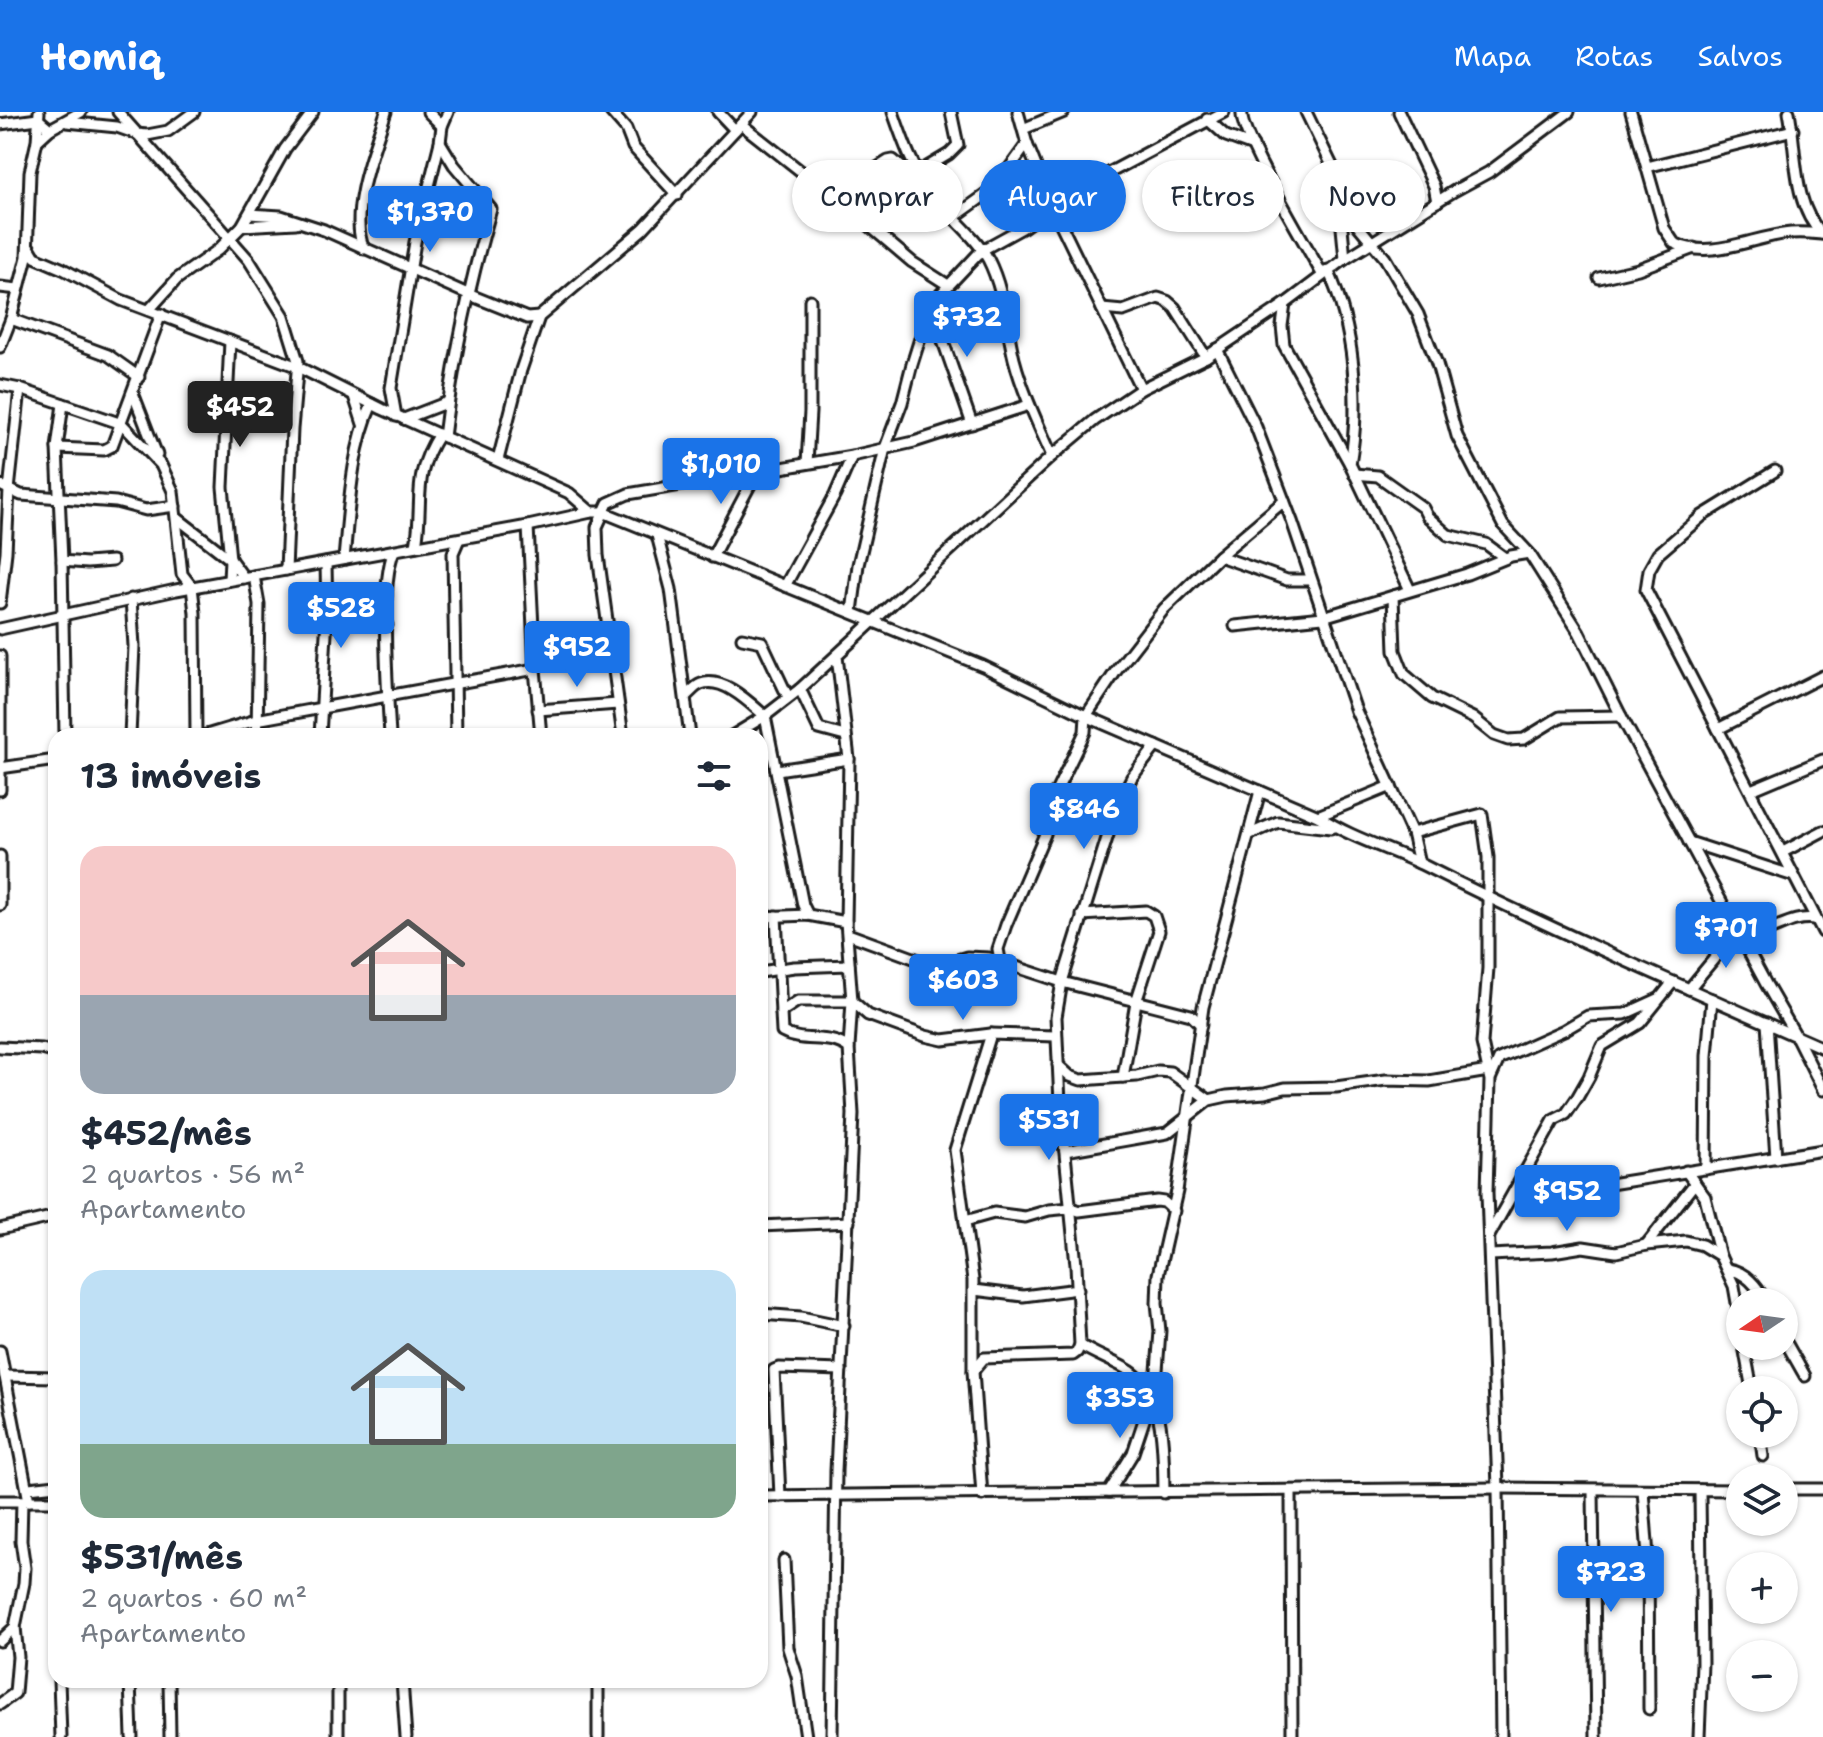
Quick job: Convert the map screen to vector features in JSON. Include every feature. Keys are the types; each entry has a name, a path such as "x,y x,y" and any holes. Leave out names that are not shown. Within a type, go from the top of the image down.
{"street":[{"path":"37,141 50,129 81,112"},
{"path":"118,112 230,239 264,281 284,316 297,354 298,367 286,570"},
{"path":"67,122 117,127 137,134 168,131 194,112"},
{"path":"149,310 177,279 230,239 242,226 285,149 313,112"},
{"path":"364,249 357,226 386,112"},
{"path":"428,112 442,126"},
{"path":"400,417 391,388 418,228 448,112"},
{"path":"611,112 626,129 633,147 677,195"},
{"path":"718,112 792,167"},
{"path":"498,460 521,370 539,317 643,229 752,112"},
{"path":"893,112 912,160"},
{"path":"937,160 958,146 951,112"},
{"path":"1018,112 1033,160"},
{"path":"1023,129 1064,112"},
{"path":"1126,164 1224,112"},
{"path":"1242,112 1241,118 1253,146 1341,300 1348,329 1353,377 1355,436 1352,469"},
{"path":"1306,112 1330,160"},
{"path":"1399,112 1434,186 1437,202"},
{"path":"745,728 800,689 1095,420 1141,389 1206,357 1285,304 1325,272 1489,172 1569,112"},
{"path":"1631,112 1664,228 1674,243 1694,248"},
{"path":"1789,112 1804,206 1813,225 1823,235"},
{"path":"38,116 50,129"},
{"path":"0,124 38,116"},
{"path":"0,347 11,319 29,247 30,172 37,141 38,116"},
{"path":"1207,119 1226,136 1253,146"},
{"path":"1647,167 1793,130"},
{"path":"416,546 420,478 430,448 442,435 491,209 467,182 440,142"},
{"path":"963,211 995,188 1027,144"},
{"path":"257,201 266,214"},
{"path":"249,214 266,214 303,223 527,318 539,317"},
{"path":"242,226 303,223"},
{"path":"963,229 982,250 992,269 1002,298 1013,356 1029,405 1052,456"},
{"path":"876,232 912,262 948,285"},
{"path":"852,612 858,565 885,448 902,403 929,310 982,250 1015,232"},
{"path":"1065,232 1141,389"},
{"path":"1343,232 1345,259"},
{"path":"1363,232 1396,275 1418,314 1437,364 1457,436 1503,525 1529,553 1579,632 1621,716 1823,1090"},
{"path":"1599,278 1638,269 1694,248 1739,245 1791,233 1823,235"},
{"path":"29,247 35,257 121,300 298,367 377,407 569,493 591,512"},
{"path":"25,264 35,257"},
{"path":"0,287 18,289"},
{"path":"1102,309 1123,311 1158,298 1167,301 1175,308 1206,357"},
{"path":"807,463 810,300"},
{"path":"1285,304 1282,326 1284,345 1352,469 1410,590"},
{"path":"929,310 972,424"},
{"path":"57,448 104,450 112,446 161,314"},
{"path":"527,318 534,330"},
{"path":"11,319 108,355 139,377"},
{"path":"229,580 223,487 230,341"},
{"path":"1217,349 1256,427 1356,711 1412,833 1419,863"},
{"path":"0,385 122,424 161,465"},
{"path":"363,424 391,388"},
{"path":"0,603 6,552 4,488 20,389"},
{"path":"133,393 173,491 182,574 192,587 197,647 196,728"},
{"path":"344,559 351,492 363,424 354,396"},
{"path":"400,417 448,402"},
{"path":"63,404 57,448 65,728"},
{"path":"622,728 600,578 597,535 608,503 617,497 852,456 972,424 1029,405"},
{"path":"785,586 835,495 852,456"},
{"path":"1352,469 1378,476 1423,508 1427,516 1448,535 1486,544 1505,558"},
{"path":"712,557 758,470"},
{"path":"1775,471 1702,516 1658,554 1649,570 1646,590 1823,932"},
{"path":"4,488 21,495 116,502 146,510 175,506"},
{"path":"995,959 1015,900 1045,834 1055,794 1085,732 1086,716 1164,609 1219,556 1284,501"},
{"path":"0,629 192,587 344,559 389,555 416,546 603,512 983,666 1086,716 1318,816 1338,829 1419,863 1488,899 1823,1048"},
{"path":"177,518 249,577 259,604 256,728"},
{"path":"528,526 540,728"},
{"path":"657,535 668,570 689,728"},
{"path":"456,728 453,553 459,539"},
{"path":"445,541 453,553"},
{"path":"1235,626 1323,617 1529,553"},
{"path":"389,555 389,728"},
{"path":"1219,556 1287,580 1311,580"},
{"path":"62,561 112,561"},
{"path":"321,728 327,617 326,563"},
{"path":"1393,596 1395,651 1404,674 1422,692 1473,718 1494,735 1508,740 1524,739 1560,717 1621,716"},
{"path":"130,728 134,646 131,599"},
{"path":"327,617 387,625"},
{"path":"742,638 762,642 788,697"},
{"path":"0,656 0,790"},
{"path":"832,1737 836,1497 853,1114 849,1048 852,1001 846,922 849,759 837,656"},
{"path":"230,728 323,707 535,669"},
{"path":"820,671 838,678"},
{"path":"1718,729 1823,676"},
{"path":"389,677 400,693"},
{"path":"686,696 697,685 713,682 745,698 765,716 768,728"},
{"path":"800,689 819,729 845,736"},
{"path":"538,710 618,704"},
{"path":"768,730 804,915"},
{"path":"973,1371 984,1358 1073,1355 1080,1345 1078,1289 1055,1036 1062,982 1123,793 1156,746"},
{"path":"777,770 849,759"},
{"path":"1751,790 1823,760"},
{"path":"1,768 48,761"},
{"path":"1318,816 1391,786"},
{"path":"1109,1492 1133,1453 1152,1400 1159,1345 1158,1275 1174,1211 1203,1007 1260,791"},
{"path":"1412,833 1482,814 1488,857 1487,986 1482,1043 1489,1076 1487,1193 1498,1488 1501,1737"},
{"path":"1250,834 1278,822 1338,829"},
{"path":"1783,852 1823,831"},
{"path":"1689,842 1794,876"},
{"path":"0,856 0,905"},
{"path":"1082,915 1146,911 1158,923 1159,931 1136,1002 1123,1077"},
{"path":"768,916 804,915 846,922"},
{"path":"776,916 782,1032 838,1040 849,1048"},
{"path":"1689,989 1740,934 1770,930 1792,920 1815,919"},
{"path":"848,934 927,963 940,965 967,957 995,959 1062,982 1196,1017 1201,1025"},
{"path":"768,971 849,965"},
{"path":"1490,1234 1554,1120 1566,1114 1583,1088 1602,1046 1640,1023 1673,982"},
{"path":"1489,1076 1496,1063 1514,1051 1588,1016 1625,1014 1658,999"},
{"path":"1706,1169 1707,1056 1712,999"},
{"path":"781,1012 798,1001 852,1001 868,1015 943,1040 991,1034 1055,1036"},
{"path":"1183,1013 1203,1007"},
{"path":"838,1040 868,1015"},
{"path":"1767,1023 1776,1158"},
{"path":"982,1495 973,1371 974,1290 955,1150 991,1034"},
{"path":"0,1047 48,1051"},
{"path":"1058,1065 1070,1076 1081,1080 1164,1071 1178,1075 1209,1100"},
{"path":"1065,1151 1160,1136 1175,1128 1209,1100 1285,1088 1489,1076"},
{"path":"1512,1197 1529,1192 1585,1188 1823,1150"},
{"path":"1686,1171 1705,1197 1720,1256 1728,1269 1732,1288"},
{"path":"1646,1245 1695,1183"},
{"path":"965,1221 994,1213 1025,1217 1049,1210 1071,1208 1079,1211 1157,1201 1164,1202 1174,1211"},
{"path":"0,1229 48,1218"},
{"path":"768,1226 849,1222"},
{"path":"1491,1255 1583,1247 1616,1252 1646,1245 1694,1241 1720,1256"},
{"path":"1728,1269 1738,1271 1758,1288"},
{"path":"974,1290 1023,1296 1078,1289"},
{"path":"768,1315 801,1317 844,1326"},
{"path":"1080,1345 1128,1370 1145,1385 1152,1400 1164,1449 1164,1493"},
{"path":"0,1351 29,1488 21,1541 25,1568 15,1627 18,1657 15,1693 0,1704"},
{"path":"1796,1360 1805,1376"},
{"path":"780,1496 774,1370 841,1370"},
{"path":"5,1376 48,1377"},
{"path":"1762,1448 1763,1456"},
{"path":"29,1488 48,1486"},
{"path":"768,1496 1498,1488 1726,1490"},
{"path":"1798,1489 1823,1489"},
{"path":"1593,1490 1596,1737"},
{"path":"1643,1490 1648,1556 1649,1709"},
{"path":"1699,1737 1702,1663 1700,1490"},
{"path":"1291,1491 1292,1737"},
{"path":"0,1501 48,1501"},
{"path":"784,1560 788,1648 797,1676 806,1737"},
{"path":"0,1641 15,1627"},
{"path":"59,1688 61,1737"},
{"path":"130,1688 132,1737"},
{"path":"169,1688 170,1737"},
{"path":"403,1688 406,1737"},
{"path":"598,1688 598,1737"},
{"path":"338,1689 338,1737"}]}
